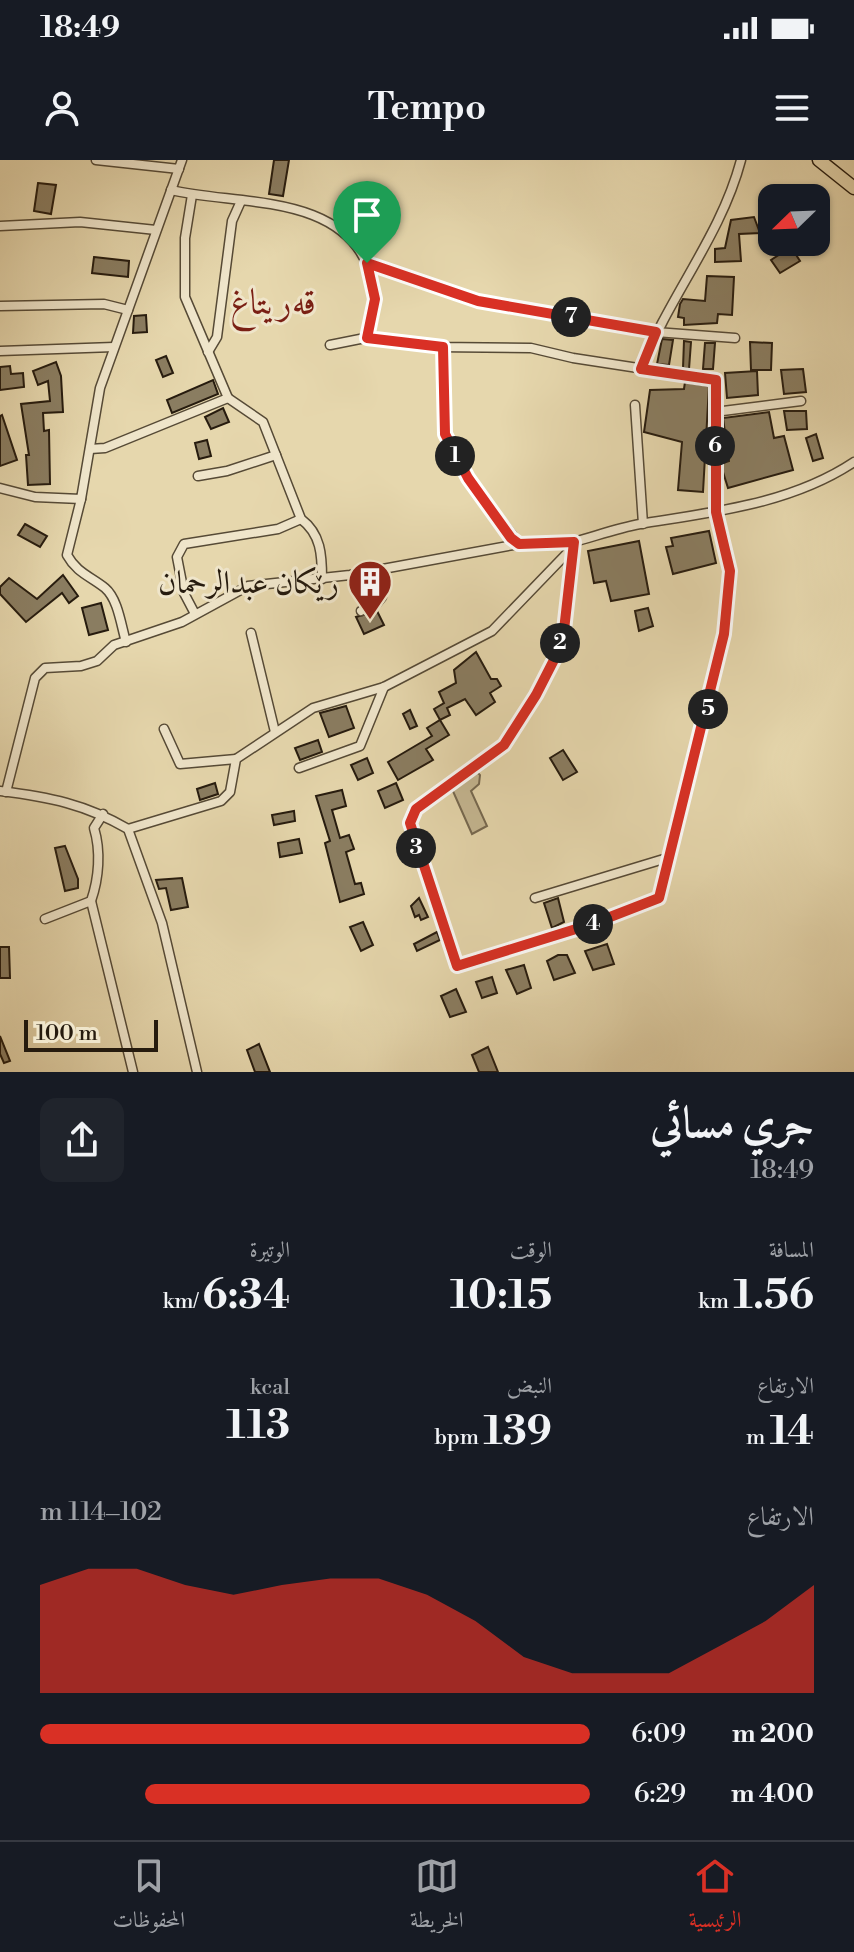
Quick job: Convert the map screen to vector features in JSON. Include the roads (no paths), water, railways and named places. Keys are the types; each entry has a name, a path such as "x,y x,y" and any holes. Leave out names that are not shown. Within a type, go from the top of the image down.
{"highway":[{"path":"819,160 854,188"}],"street":[{"path":"96,160 180,165 100,388 81,499 67,555 85,577 104,587 112,596 126,642"},
{"path":"641,369 656,332 707,246 734,187 741,160"},
{"path":"171,190 297,210 329,222 353,239 367,263 375,299 367,338"},
{"path":"192,195 185,238 185,297 228,398 263,422 301,519 314,529 322,557 322,579"},
{"path":"208,352 217,337 232,221 241,201"},
{"path":"0,226 80,222 156,230"},
{"path":"367,263 478,301 656,332 735,338"},
{"path":"0,306 104,304 128,310"},
{"path":"330,345 367,338 443,347 531,348 716,380 716,512 730,571 724,634 710,704 667,858 659,898 592,924 457,966 410,823 416,809 504,745 536,695 557,654 564,630 574,545"},
{"path":"0,351 114,347"},
{"path":"443,347 445,434 468,478 519,544"},
{"path":"90,449 105,448 228,398"},
{"path":"715,412 801,401"},
{"path":"635,405 643,524"},
{"path":"198,476 227,471 276,455"},
{"path":"197,1072 162,923 128,829 103,814 45,796 3,791 39,672 45,668 81,666 97,661 114,645 182,622 194,612 248,586 322,579 519,544 574,545 643,524 716,512 778,497 854,462"},
{"path":"0,488 35,497 81,499"},
{"path":"194,612 184,593 177,557 184,544 278,529 301,519"},
{"path":"164,729 180,764 236,759 313,708 384,687 492,631 574,545"},
{"path":"361,611 382,597 377,569"},
{"path":"251,633 275,732"},
{"path":"299,768 360,746 384,687"},
{"path":"128,829 221,801 230,792 236,759"},
{"path":"103,814 94,828 97,883 91,901 133,1072"},
{"path":"535,898 667,858"},
{"path":"45,919 91,901"}],"place":[{"name":"رێكان عبدالرحمان","path":"370,621"}],"district":[{"name":"قەریتاغ","path":"273,301"}]}
